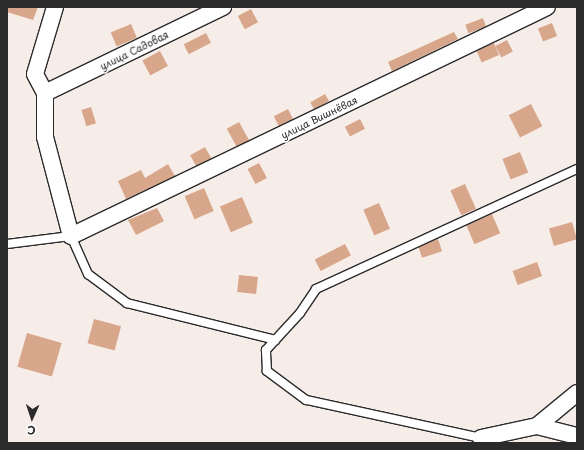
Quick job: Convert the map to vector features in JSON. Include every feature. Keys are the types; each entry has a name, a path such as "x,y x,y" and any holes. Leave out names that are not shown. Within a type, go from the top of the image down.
{"street":[{"path":"55,7 34,74 45,93 45,137 71,236"},
{"name":"улица Садовая","path":"45,93 223,7"},
{"name":"улица Вишнёвая","path":"71,236 547,7"},
{"path":"477,441 537,426 577,393"},
{"path":"537,426 577,436"}],"lane":[{"path":"477,441 306,400 267,371 266,350 316,289 577,169"},
{"path":"7,244 71,236 88,274 127,303 275,340"}],"building":[{"path":"7,7 38,7 33,20 7,12"},
{"path":"251,9 258,22 245,29 238,16"},
{"path":"483,18 486,26 468,33 465,25"},
{"path":"552,23 557,36 543,41 538,28"},
{"path":"131,24 137,38 117,46 111,33"},
{"path":"454,32 458,39 392,71 388,62"},
{"path":"206,33 211,43 189,54 184,44"},
{"path":"507,40 513,52 501,57 495,46"},
{"path":"494,43 499,55 482,62 477,50"},
{"path":"160,51 168,66 150,75 142,60"},
{"path":"325,94 329,101 314,109 310,102"},
{"path":"531,104 542,126 520,138 509,115"},
{"path":"91,107 96,123 86,126 81,110"},
{"path":"288,109 293,119 279,126 274,116"},
{"path":"360,119 365,129 350,137 345,127"},
{"path":"239,122 249,140 237,147 227,129"},
{"path":"205,147 211,158 196,167 190,155"},
{"path":"520,152 528,172 511,180 502,159"},
{"path":"259,163 267,178 256,184 248,169"},
{"path":"168,164 175,176 126,199 118,181 141,170 145,178"},
{"path":"465,184 476,209 461,215 450,191"},
{"path":"204,188 214,211 194,219 185,196"},
{"path":"242,197 253,223 231,232 220,206"},
{"path":"379,203 390,229 374,235 363,210"},
{"path":"157,208 164,221 136,235 128,220"},
{"path":"492,214 500,233 474,244 466,225"},
{"path":"572,222 577,239 554,246 549,229"},
{"path":"438,239 442,251 422,258 418,245"},
{"path":"345,244 351,256 321,271 315,259"},
{"path":"537,262 542,276 518,285 513,271"},
{"path":"239,275 258,277 256,294 237,292"},
{"path":"94,319 121,326 115,350 88,343"},
{"path":"27,333 62,343 52,377 17,367"}]}
